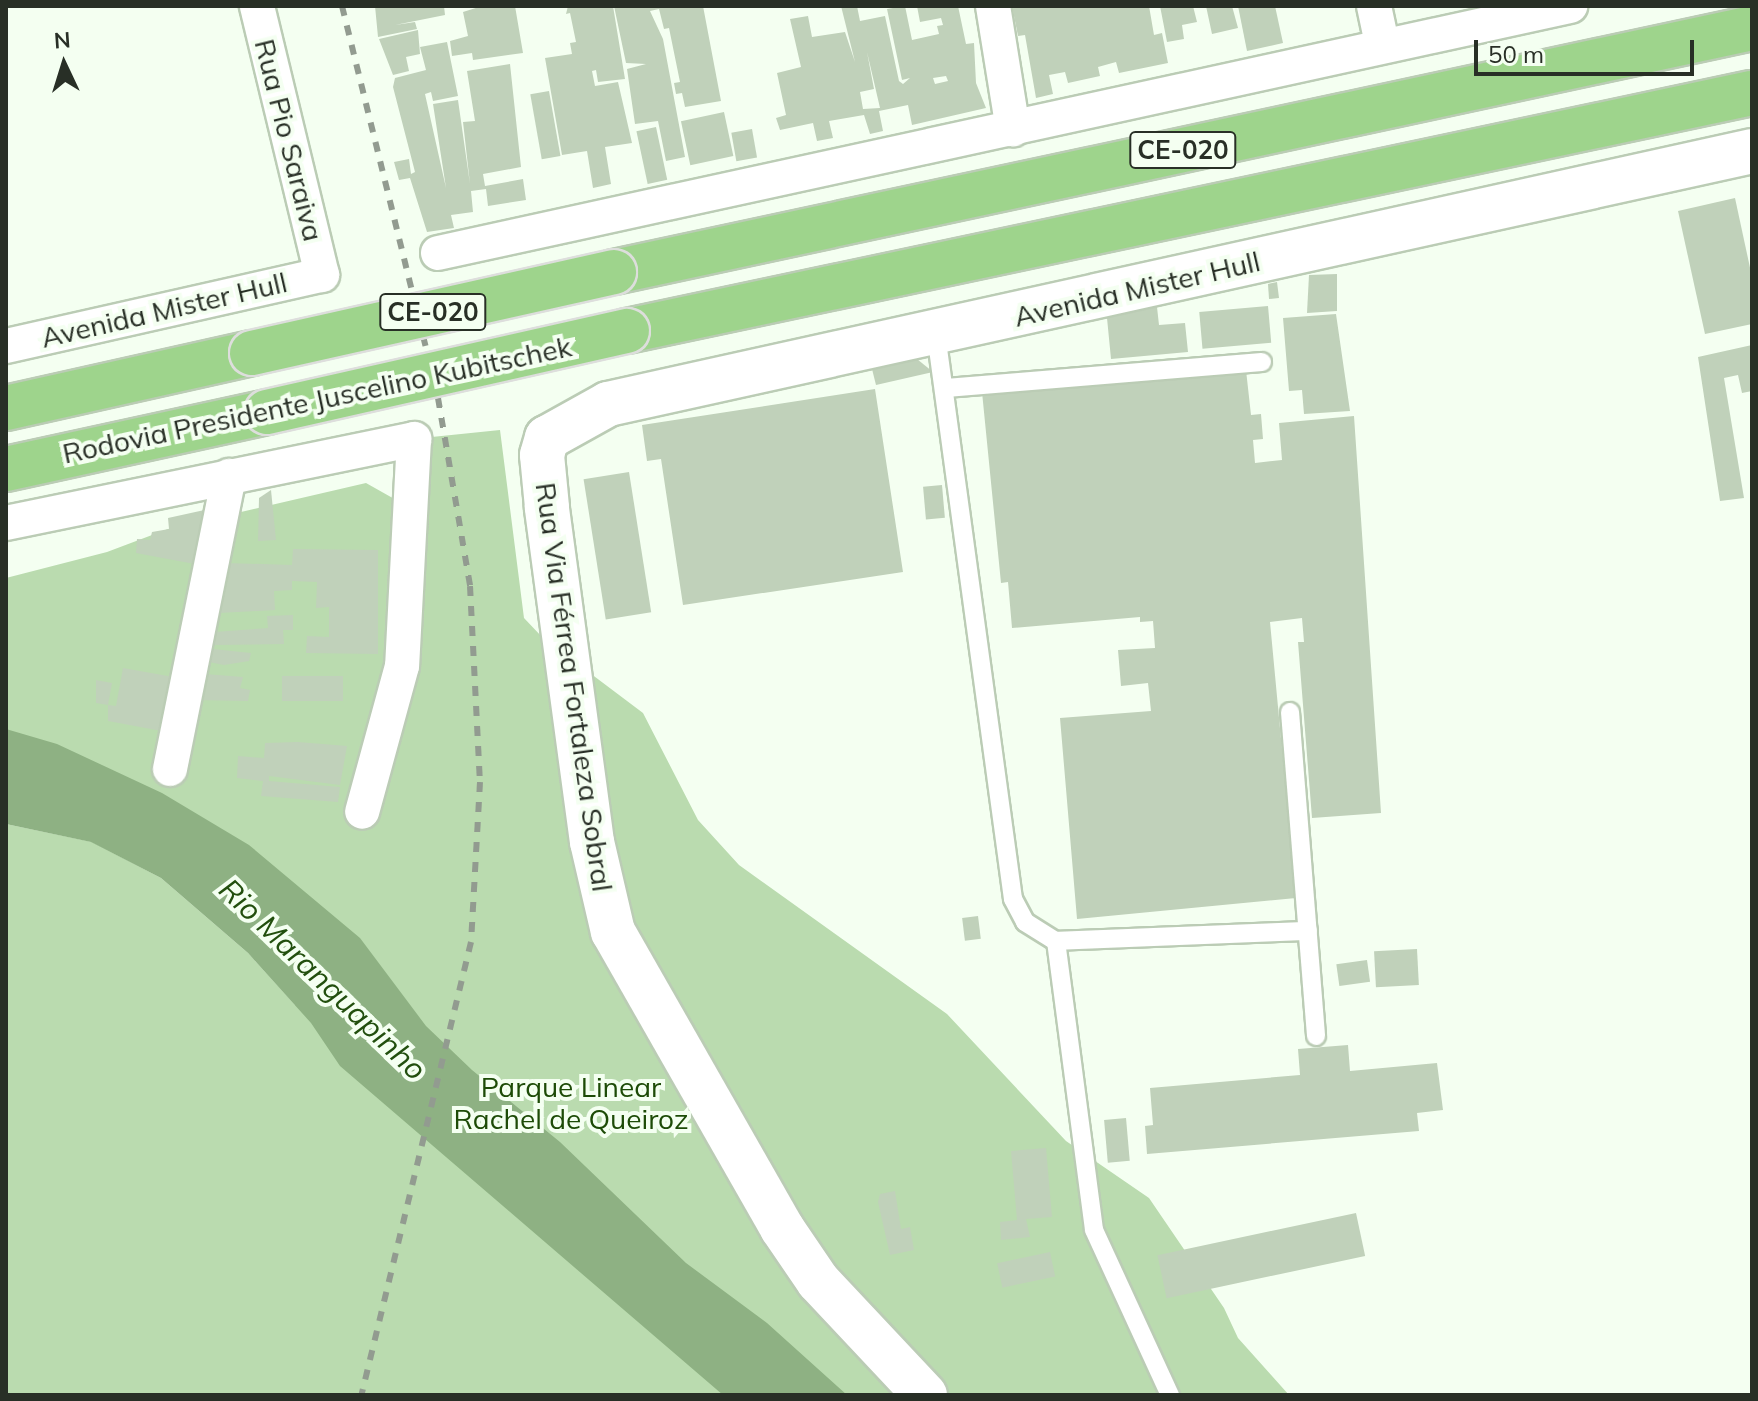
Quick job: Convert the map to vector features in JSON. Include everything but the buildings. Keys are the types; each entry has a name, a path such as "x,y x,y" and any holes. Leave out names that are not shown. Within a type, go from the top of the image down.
{"highway":[{"name":"Rodovia Presidente Juscelino Kubitschek","path":"6,408 614,272 1752,28"},
{"name":"Rodovia Presidente Juscelino Kubitschek","path":"6,469 627,331 1752,93"}],"main road":[{"name":"Avenida Mister Hull","path":"542,455 547,438 563,425 608,404 936,334 1752,151"},
{"name":"Rua Via Férrea Fortaleza Sobral","path":"542,455 592,842 613,932 782,1228 818,1281 925,1395"}],"street":[{"name":"Rua Pio Saraiva","path":"257,6 322,275"},
{"path":"993,6 1013,129"},
{"path":"1374,6 1382,44"},
{"path":"438,253 1013,129 1382,44 1570,6"},
{"name":"Avenida Mister Hull","path":"6,346 322,275"},
{"path":"6,523 414,439 403,655 362,812"},
{"path":"170,769 229,476"}],"lane":[{"path":"936,334 946,388 1013,899 1025,922 1056,941 1308,931"},
{"path":"946,388 1262,362"},
{"path":"1290,712 1316,1036"},
{"path":"1056,941 1094,1230 1170,1395"}],"green space":[{"name":"Parque Linear Rachel de Queiroz","path":"500,430 524,618 542,637 643,713 698,820 739,865 947,1014 1066,1141 1149,1198 1224,1308 1238,1338 1289,1395 6,1395 6,824 92,842 161,878 248,953 295,1005 309,967 6,776 6,578 107,552 168,529 366,483 421,514 422,438"}],"water":[{"name":"Rio Maranguapinho","path":"6,729 57,744 162,793 249,845 360,938 426,1026 472,1070 560,1142 686,1263 767,1323 847,1395 723,1395 340,1066 311,1023 248,953 161,878 91,842 6,824"}],"railway":[{"path":"342,6 438,398 470,586 480,782 471,942 361,1395"}]}
